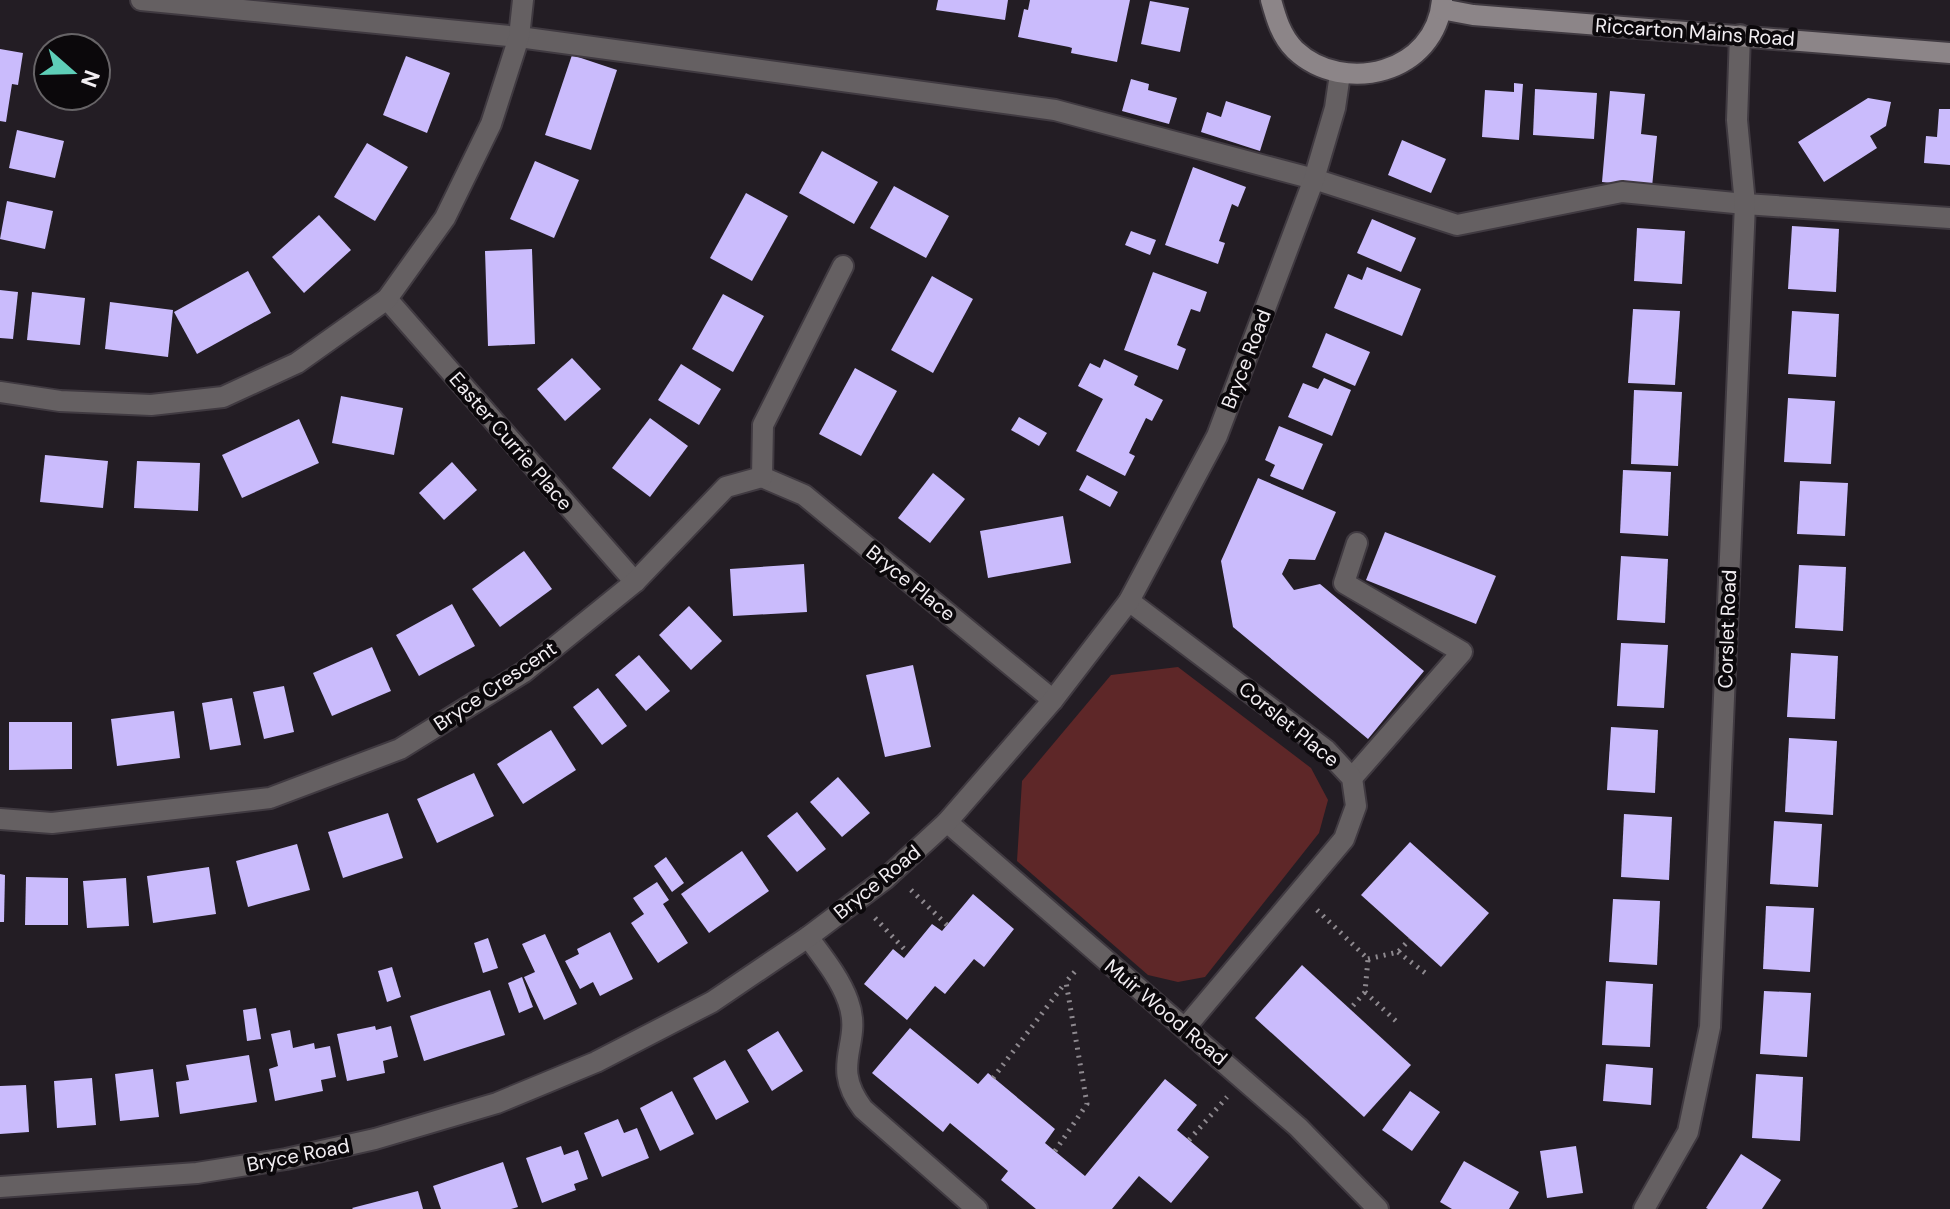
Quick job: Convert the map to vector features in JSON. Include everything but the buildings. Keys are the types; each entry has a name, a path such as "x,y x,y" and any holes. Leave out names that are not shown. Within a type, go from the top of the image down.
{"street":[{"path":"141,0 519,37 1055,110 1314,179 1457,225 1622,192 1950,218"},
{"path":"0,392 60,401 151,405 223,397 297,363 387,299 445,218 491,124 519,37 523,0"},
{"name":"Riccarton Mains Road","path":"1271,0 1278,25 1293,48 1315,65 1340,74 1366,75 1392,69 1414,54 1431,34 1442,5 1473,15 1950,53"},
{"name":"Corslet Road","path":"1644,1209 1688,1132 1710,1027 1745,204 1737,120 1740,35"},
{"name":"Bryce Road","path":"0,1187 197,1173 286,1159 375,1139 497,1103 596,1062 712,1002 808,937 893,872 947,822 1053,700 1129,601 1217,436 1314,179 1335,108 1340,74"},
{"path":"762,477 763,425 843,266"},
{"name":"Easter Currie Place","path":"387,299 635,582"},
{"name":"Bryce Crescent","path":"0,819 52,823 270,798 400,749 524,672 635,582 726,487 762,477"},
{"name":"Bryce Place","path":"762,477 804,495 1053,700"},
{"path":"1352,778 1462,652 1344,583 1357,543"},
{"name":"Corslet Place","path":"1129,601 1326,750 1352,778 1356,806 1344,839 1185,1028"},
{"name":"Muir Wood Road","path":"947,822 1298,1127 1378,1209"},
{"path":"808,937 848,1002 852,1024 846,1070 849,1091 863,1109 977,1209"}],"path":[{"path":"893,872 947,925"},
{"path":"1299,893 1368,959"},
{"path":"858,900 908,953"},
{"path":"1368,959 1398,952 1410,939"},
{"path":"993,1078 1093,950"},
{"path":"1398,952 1429,976"},
{"path":"1350,1009 1365,992 1368,959"},
{"path":"1055,1151 1087,1104 1066,982"},
{"path":"1365,992 1397,1022"},
{"path":"1189,1140 1243,1079"}],"shaded area":[{"path":"1178,667 1311,768 1328,800 1319,833 1205,977 1178,982 1148,975 1017,861 1022,781 1111,675"}]}
